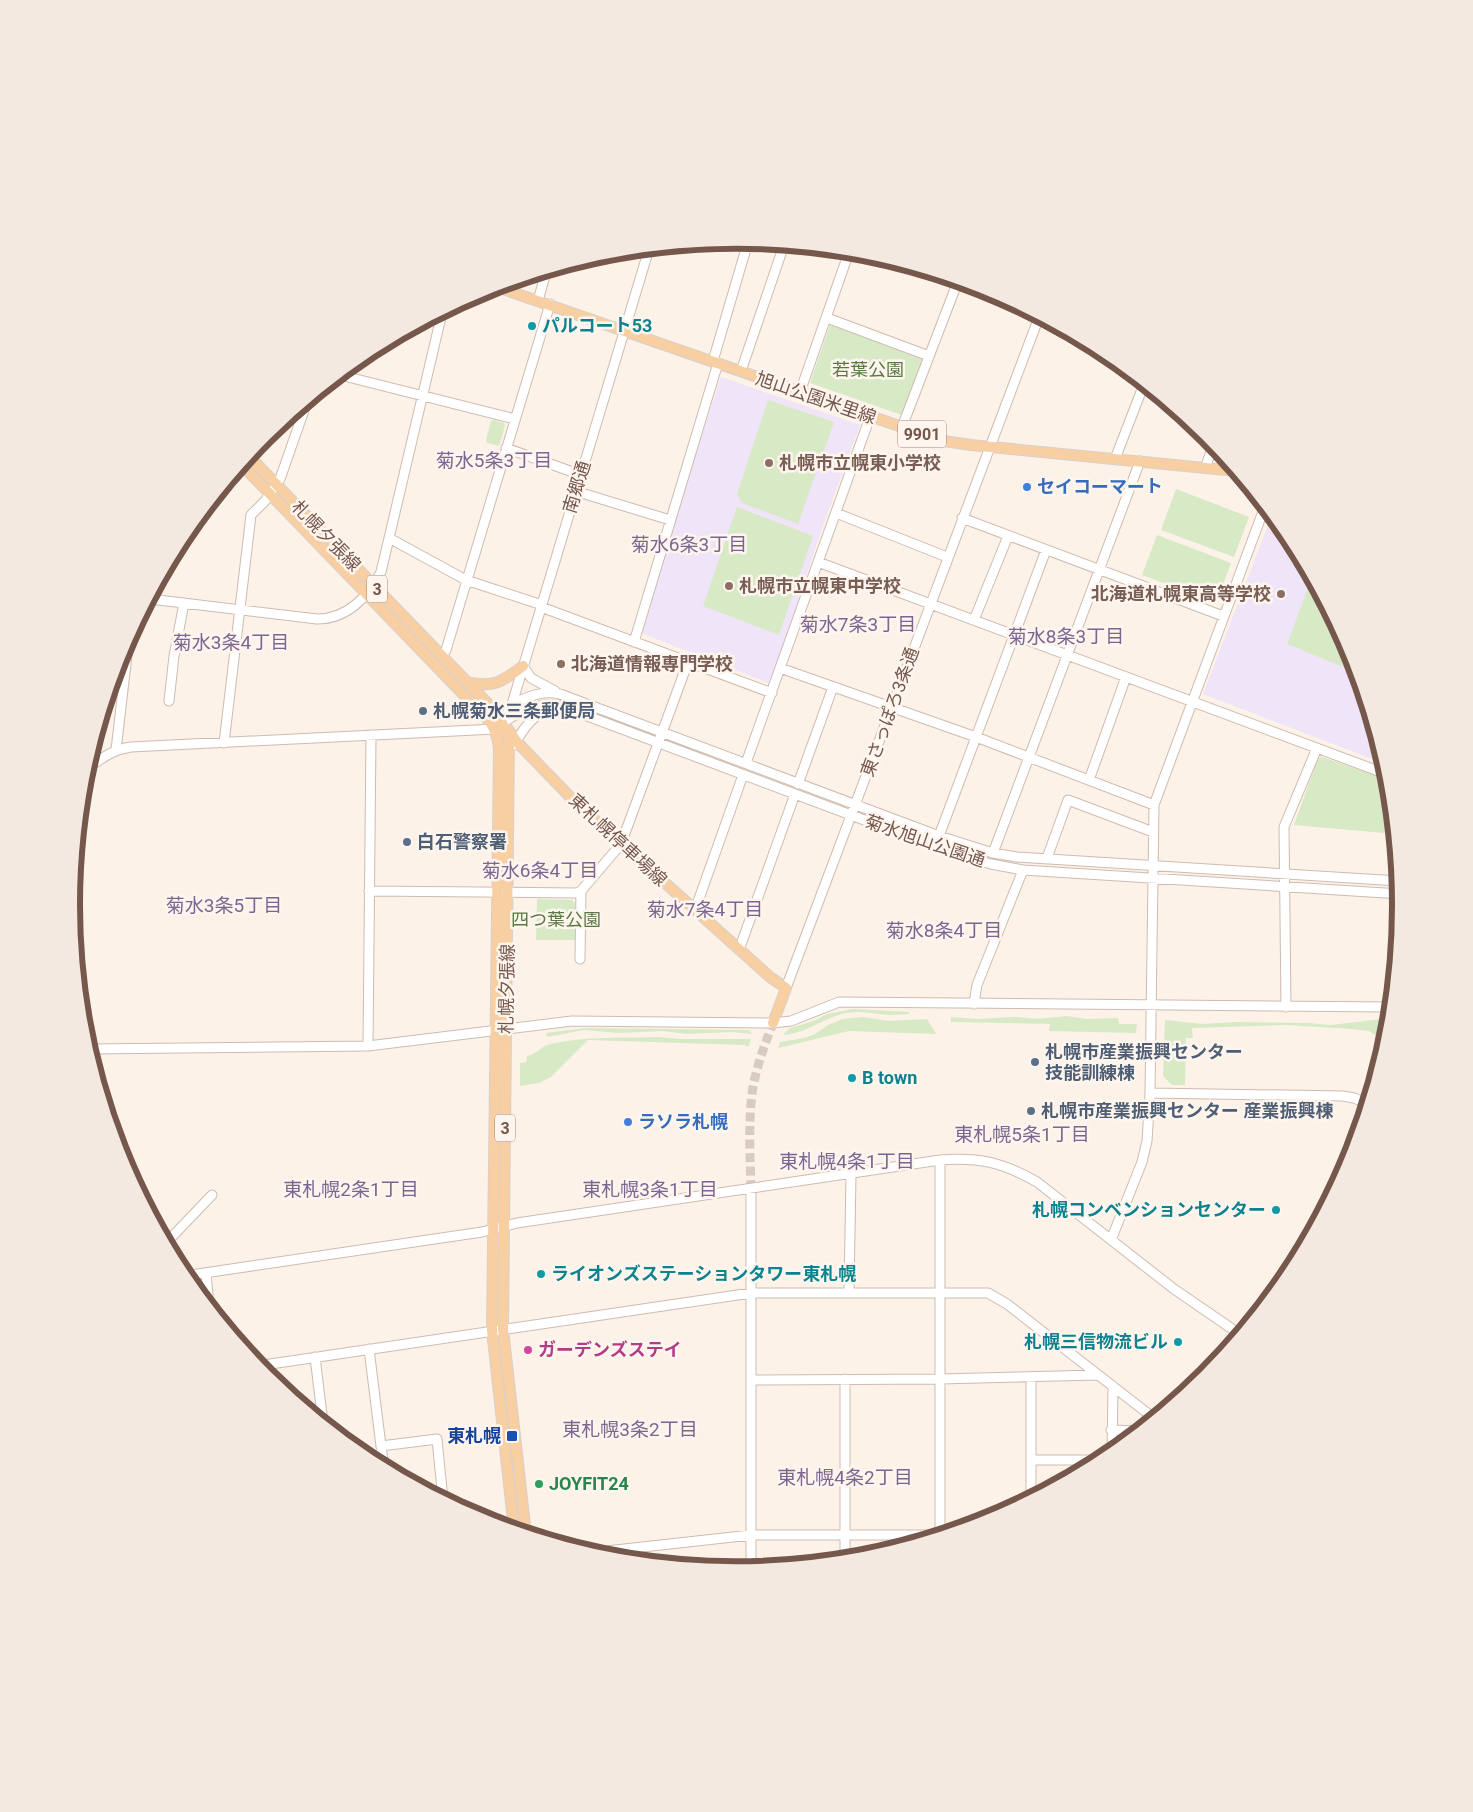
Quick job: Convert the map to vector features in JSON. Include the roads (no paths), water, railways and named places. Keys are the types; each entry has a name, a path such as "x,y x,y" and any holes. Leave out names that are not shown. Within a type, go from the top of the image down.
{"main road":[{"name":"旭山公園米里線","path":"507,291 944,441 1227,470"},
{"name":"札幌夕張線","path":"254,461 495,711 499,726 493,1229 498,1330 513,1524"},
{"name":"札幌夕張線","path":"246,469 366,594 499,726 509,740 504,1226 498,1330 525,1528"},
{"path":"466,681 484,685 495,684 508,678 523,666"},
{"name":"東札幌停車場線","path":"499,726 621,844 739,950 770,977 786,988"},
{"name":"東さっぽろ3条通","path":"772,1023 786,988"}],"street":[{"path":"634,642 746,249"},
{"path":"741,371 782,251"},
{"name":"南郷通","path":"499,726 512,704 647,256"},
{"path":"800,392 847,259"},
{"path":"538,301 544,279"},
{"path":"902,428 956,287"},
{"path":"442,656 446,650 550,304"},
{"path":"827,318 929,356"},
{"path":"157,600 317,619 330,618 346,612 359,602 381,572 440,320"},
{"name":"東さっぽろ3条通","path":"786,988 1037,322"},
{"path":"348,377 515,420"},
{"path":"1115,459 1142,390"},
{"path":"224,743 251,515 276,485 301,415"},
{"path":"746,763 870,417"},
{"path":"506,448 581,475"},
{"path":"1205,468 1211,452"},
{"path":"993,853 1140,461"},
{"path":"576,491 670,520"},
{"path":"836,513 948,557"},
{"path":"1111,1240 1142,1162 1147,1141 1150,1093 1154,805 1262,513"},
{"path":"962,518 1223,616"},
{"path":"974,620 1008,536"},
{"path":"389,538 466,580 541,606 772,693"},
{"path":"940,836 1046,550"},
{"path":"818,562 1379,771"},
{"path":"169,701 174,656 184,603"},
{"path":"369,890 576,893 581,891 621,844 688,662"},
{"path":"116,750 126,666"},
{"path":"523,666 531,678 560,694"},
{"path":"780,668 976,737 1154,805"},
{"path":"1089,780 1126,677"},
{"path":"798,784 833,687"},
{"path":"117,689 123,690"},
{"name":"菊水旭山公園通","path":"512,704 541,693 551,692 560,694 746,763 855,806 993,853 1017,857 1392,881"},
{"name":"菊水旭山公園通","path":"499,726 518,712 544,704 558,705 960,856 1023,870 1393,893"},
{"path":"510,752 516,741 536,716 544,710 558,705"},
{"path":"96,762 116,750 131,747 371,735 499,726"},
{"path":"368,1046 371,735"},
{"path":"1286,1007 1284,826 1317,748"},
{"path":"695,910 743,775"},
{"path":"739,950 795,794"},
{"path":"1047,858 1068,800 1153,832"},
{"path":"974,1004 977,985 1023,870"},
{"path":"580,959 581,891"},
{"path":"96,1049 368,1046 572,1021 772,1023 791,1021 839,1002 1384,1007"},
{"path":"1150,1093 1343,1096 1363,1102"},
{"path":"193,1274 493,1229 517,1223 964,1158 994,1162 1037,1182 1174,1288 1236,1332"},
{"path":"940,1160 942,1530"},
{"path":"849,1292 851,1174"},
{"path":"751,1189 751,1562"},
{"path":"171,1238 212,1195"},
{"path":"206,1272 208,1295"},
{"path":"267,1364 750,1293 988,1293 994,1295 1150,1416"},
{"path":"369,1349 383,1459"},
{"path":"315,1357 322,1415"},
{"path":"751,1380 940,1379 1098,1375"},
{"path":"1031,1377 1031,1493"},
{"path":"845,1380 845,1553"},
{"path":"1112,1444 1113,1386"},
{"path":"1111,1430 1131,1431"},
{"path":"382,1446 437,1439 442,1493"},
{"path":"1031,1460 1088,1460"},
{"path":"611,1550 751,1535 924,1535"}],"tunnel":[{"path":"751,1189 751,1099 759,1063 773,1023"}],"place":[{"name":"パルコート53","path":"532,326"},
{"name":"札幌市立幌東小学校","path":"769,463"},
{"name":"セイコーマート","path":"1027,487"},
{"name":"札幌市立幌東中学校","path":"729,586"},
{"name":"北海道札幌東高等学校","path":"1281,594"},
{"name":"北海道情報専門学校","path":"561,664"},
{"name":"札幌菊水三条郵便局","path":"423,711"},
{"name":"白石警察署","path":"407,842"},
{"name":"札幌市産業振興センター 技能訓練棟","path":"1035,1062"},
{"name":"B town","path":"852,1078"},
{"name":"札幌市産業振興センター 産業振興棟","path":"1031,1111"},
{"name":"ラソラ札幌","path":"628,1122"},
{"name":"札幌コンベンションセンター","path":"1276,1210"},
{"name":"ライオンズステーションタワー東札幌","path":"541,1274"},
{"name":"札幌三信物流ビル","path":"1178,1342"},
{"name":"ガーデンズステイ","path":"528,1350"},
{"name":"東札幌","path":"512,1436"},
{"name":"JOYFIT24","path":"539,1484"}],"district":[{"name":"菊水5条3丁目","path":"494,460"},
{"name":"菊水6条3丁目","path":"689,544"},
{"name":"菊水7条3丁目","path":"858,624"},
{"name":"菊水8条3丁目","path":"1066,636"},
{"name":"菊水3条4丁目","path":"231,642"},
{"name":"菊水6条4丁目","path":"540,870"},
{"name":"菊水3条5丁目","path":"224,905"},
{"name":"菊水7条4丁目","path":"705,909"},
{"name":"菊水8条4丁目","path":"944,930"},
{"name":"東札幌5条1丁目","path":"1022,1134"},
{"name":"東札幌4条1丁目","path":"847,1161"},
{"name":"東札幌2条1丁目","path":"351,1189"},
{"name":"東札幌3条1丁目","path":"650,1189"},
{"name":"東札幌3条2丁目","path":"630,1429"},
{"name":"東札幌4条2丁目","path":"845,1477"}],"park label":[{"name":"若葉公園","path":"868,370"},
{"name":"四つ葉公園","path":"556,920"}]}
